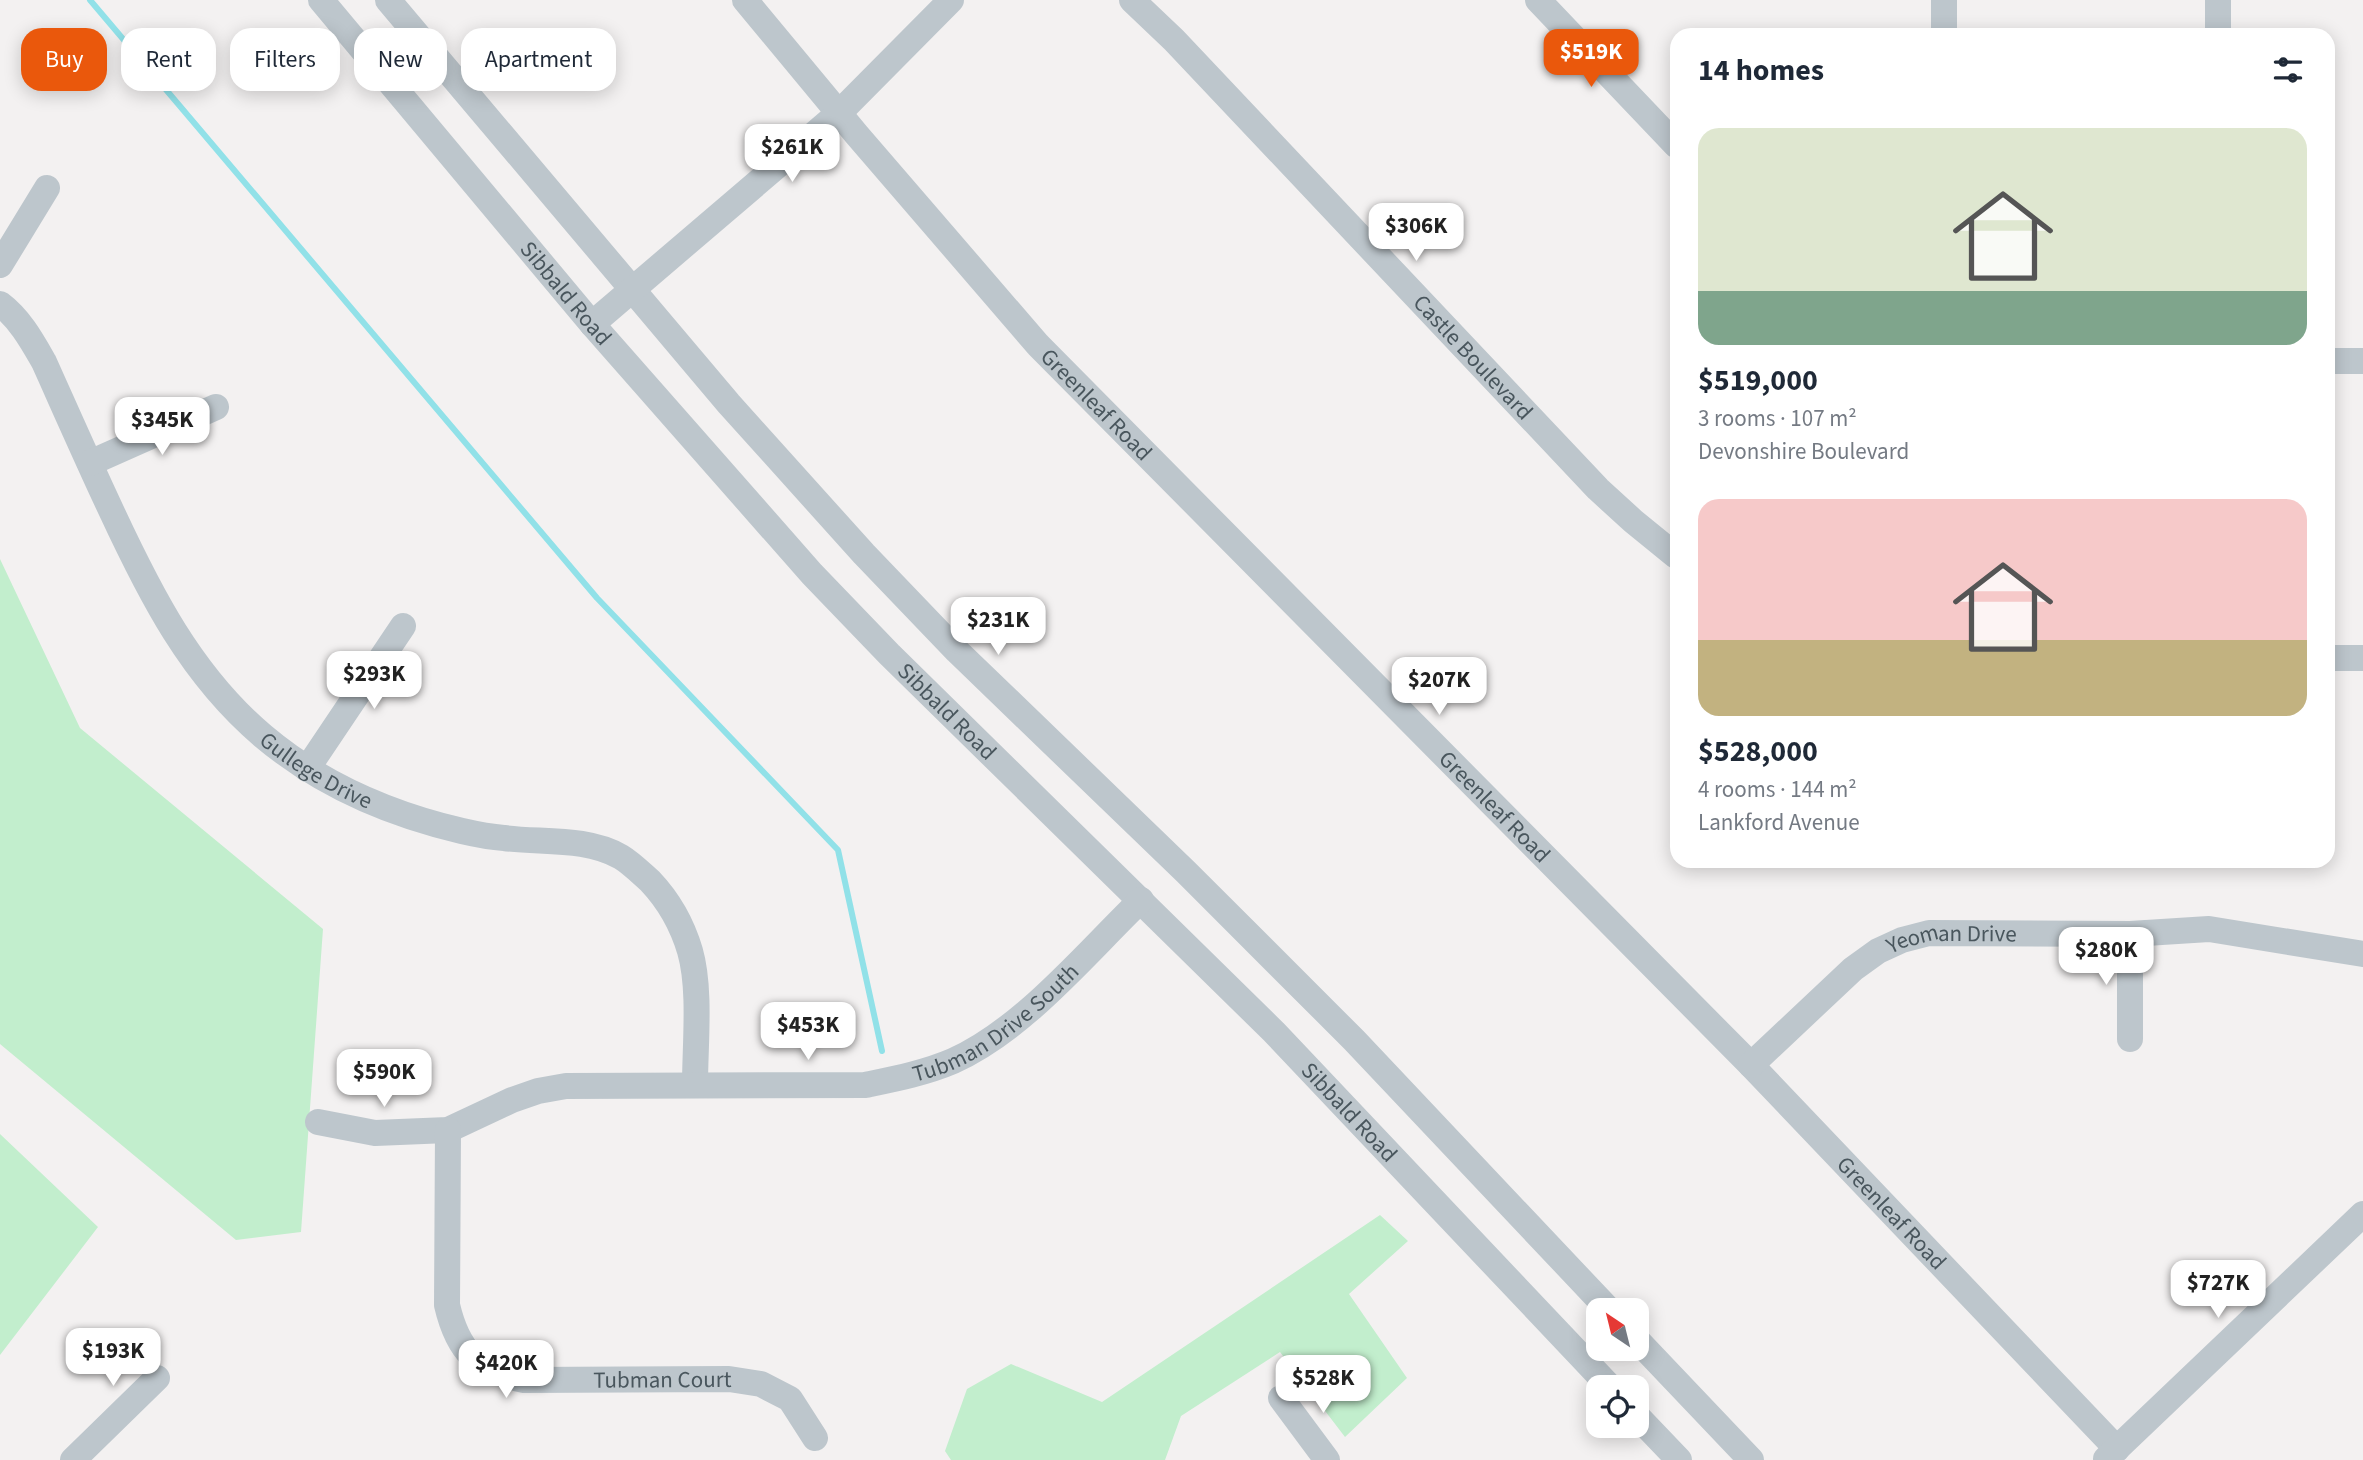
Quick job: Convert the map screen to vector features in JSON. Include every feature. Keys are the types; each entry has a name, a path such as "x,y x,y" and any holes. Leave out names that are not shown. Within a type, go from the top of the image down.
{"street":[{"name":"Sibbald Road","path":"320,0 592,324 812,574 889,654 1293,1051 1599,1375"},
{"path":"388,0 729,404 864,554 957,651 1186,872 1344,1030 1598,1298"},
{"name":"Greenleaf Road","path":"745,0 1038,345 1751,1065 2111,1454"},
{"path":"592,324 839,113 951,0"},
{"name":"Castle Boulevard","path":"1132,0 1174,40 1598,489 1670,551"},
{"path":"1944,0 1944,28"},
{"path":"2218,0 2218,28"},
{"path":"1549,4 1670,138"},
{"path":"0,265 47,188"},
{"name":"Gullege Drive","path":"0,304 28,334 44,362 144,581 166,621 199,670 263,736 307,769 354,796 417,819 462,831 504,838 564,842 594,848 621,857 642,873 663,895 680,924 691,953 695,982 695,1085"},
{"path":"2335,361 2363,361"},
{"path":"90,463 216,407"},
{"path":"307,769 403,626"},
{"path":"2335,658 2363,658"},
{"name":"Tubman Drive South","path":"448,1130 512,1100 538,1091 566,1086 864,1085 908,1076 952,1061 992,1040 1020,1019 1141,900"},
{"name":"Yeoman Drive","path":"1751,1065 1853,969 1878,951 1902,940 1929,933 2130,934 2209,929 2363,954"},
{"path":"2130,934 2130,1039"},
{"path":"318,1122 375,1133 448,1130"},
{"name":"Tubman Court","path":"448,1130 447,1305 459,1342 469,1356 503,1376 524,1380 729,1379 761,1384 790,1399 815,1438"},
{"path":"2111,1454 2363,1214"},
{"path":"1649,1353 1751,1460"},
{"path":"73,1460 157,1378"},
{"path":"1281,1398 1327,1460"},
{"path":"1649,1429 1679,1460"}],"green space":[{"path":"0,559 80,728 323,929 301,1232 236,1240 0,1044"},
{"path":"0,1134 98,1227 0,1355"},
{"path":"1380,1215 1408,1241 1349,1294 1407,1378 1345,1437 1280,1352 1181,1416 1165,1460 951,1460 945,1451 967,1389 1011,1364 1102,1402"}],"waterway":[{"path":"90,0 597,598 838,850 882,1051"}]}
